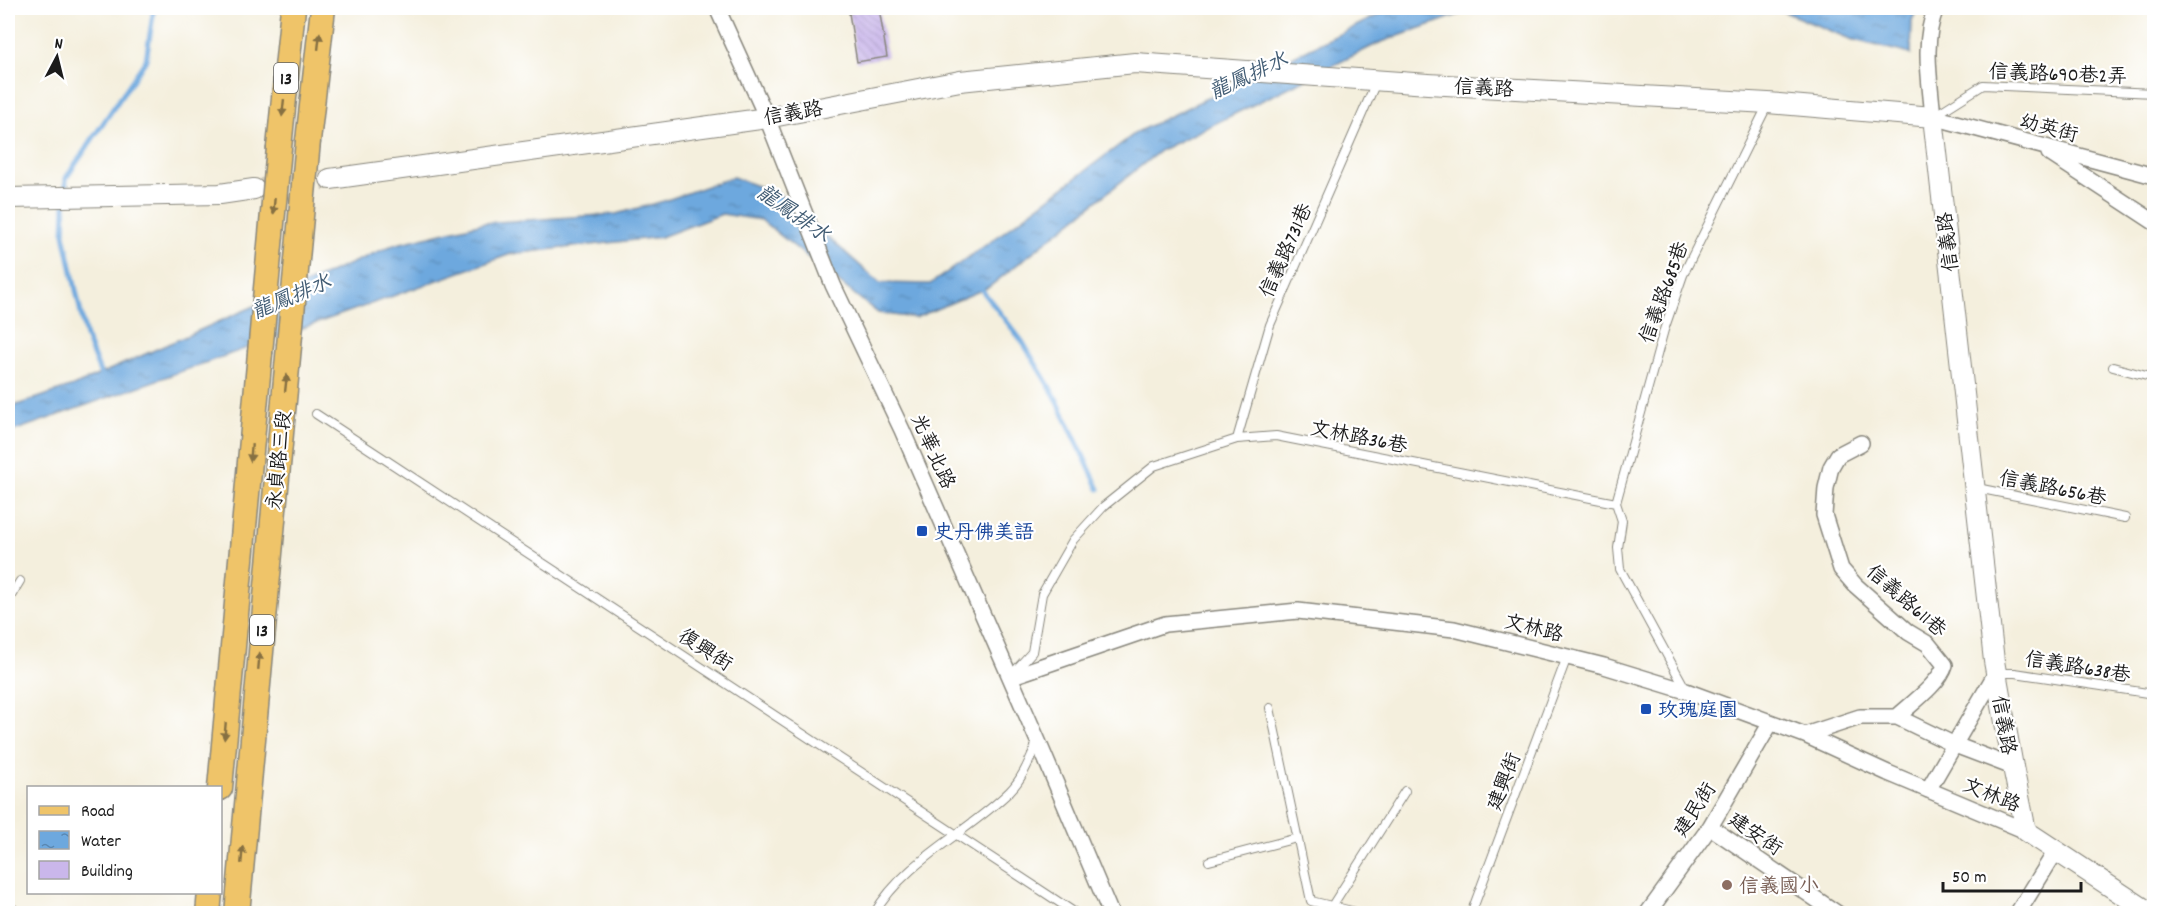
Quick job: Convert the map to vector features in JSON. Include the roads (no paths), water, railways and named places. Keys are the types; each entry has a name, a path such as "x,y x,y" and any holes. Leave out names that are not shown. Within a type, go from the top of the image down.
{"main road":[{"name":"永貞路三段","path":"220,786 293,8"},
{"name":"永貞路三段","path":"237,914 308,141 323,8"},
{"path":"208,914 210,894"}],"street":[{"name":"光華北路","path":"717,8 767,118 833,285 902,430 1111,914"},
{"path":"1933,117 1928,51 1932,18 1936,8"},
{"name":"信義路","path":"330,179 767,118 960,81 1135,63 1768,103 1933,117 1996,673 2026,831"},
{"name":"幼英街","path":"1933,117 2154,176"},
{"path":"2040,147 2154,222"},
{"path":"8,198 220,194 254,189"},
{"name":"信義路611巷","path":"1862,443 1838,455 1831,468 1826,488 1824,515 1841,569 1855,585 1908,632 1928,644 1945,665 1943,672 1934,682 1897,717"},
{"name":"文林路","path":"1010,677 1165,624 1298,611 1454,629 1604,666 1686,692 1805,735 2026,831"},
{"path":"1928,790 1996,673"},
{"path":"1805,735 1860,717 1897,717 1955,745 2013,767"},
{"name":"建民街","path":"1647,914 1710,827 1770,724"},
{"name":"建安街","path":"1710,827 1838,914"},
{"path":"2026,831 2152,914"},
{"path":"2017,914 2056,850"}],"lane":[{"name":"信義路731巷","path":"1237,439 1270,325 1377,80"},
{"name":"信義路690巷2弄","path":"1933,117 1983,85 2154,93"},
{"name":"信義路685巷","path":"1616,502 1664,330 1683,275 1768,103"},
{"path":"2113,367 2154,378"},
{"name":"復興街","path":"316,414 1077,914"},
{"name":"文林路36巷","path":"1010,677 1032,652 1042,594 1073,540 1104,506 1154,466 1237,439 1276,436 1616,502"},
{"name":"信義路656巷","path":"1975,488 2125,518"},
{"path":"1616,502 1622,521 1618,548 1620,569 1686,692"},
{"path":"8,601 20,581"},
{"name":"建興街","path":"1466,914 1472,911 1567,657"},
{"name":"信義路638巷","path":"1996,673 2015,673 2154,694"},
{"path":"1270,708 1311,902 1364,914"},
{"path":"874,914 879,904 906,874 1012,790 1026,769 1038,741"},
{"path":"1332,906 1405,791"},
{"path":"1209,861 1297,838"},
{"path":"8,905 20,914"}],"water":[{"name":"龍鳳排水","path":"1393,8 1477,8 1379,43 1161,150 989,287 915,318 878,313 761,220 722,214 661,237 511,254 8,433 8,408 73,386 393,245 483,223 616,214 664,201 733,177 779,194 880,283 930,284 993,240 1137,132"},
{"path":"1775,8 1918,8 1912,20 1911,54 1850,39"}],"waterway":[{"path":"103,380 86,337 64,234 66,178 146,60 154,8"},
{"path":"978,285 1022,341 1055,396 1099,489"}],"tunnel":[{"path":"261,188 330,179"}],"place":[{"name":"史丹佛美語","path":"922,531"},
{"name":"玫瑰庭園","path":"1646,709"},
{"name":"信義國小","path":"1727,885"}]}
